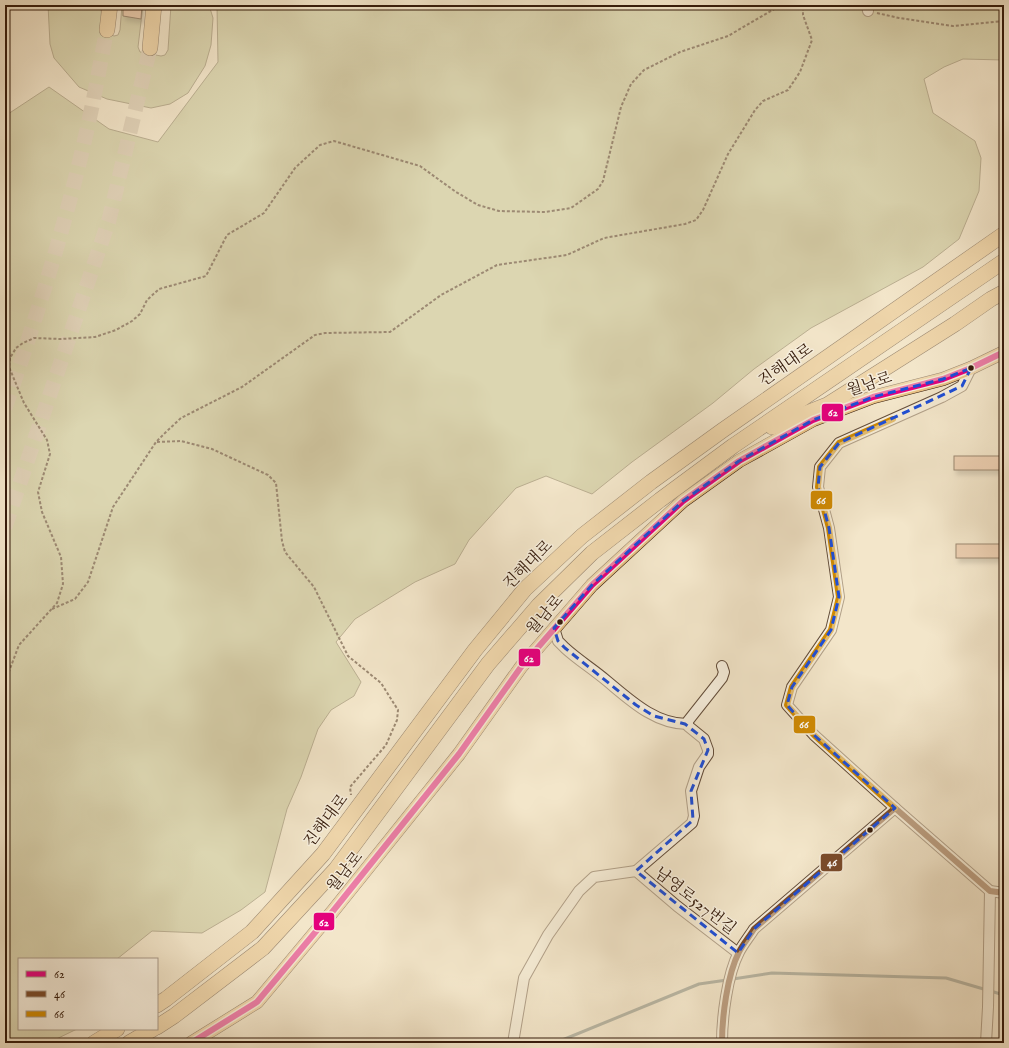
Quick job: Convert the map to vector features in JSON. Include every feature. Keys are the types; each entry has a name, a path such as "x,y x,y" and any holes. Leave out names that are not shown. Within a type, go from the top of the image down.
{"highway":[{"path":"107,30 110,5"},
{"path":"150,48 154,5"},
{"name":"진해대로","path":"158,1004 252,932 323,854 475,650 526,589 582,536 651,482 723,430 1004,234"},
{"path":"158,1025 174,1016 263,948 336,869 488,664 539,605 592,553 660,500 747,437 1004,261"},
{"path":"747,437 827,405 1004,292"},
{"path":"94,1043 115,1030"},
{"path":"129,1043 151,1030"}],"main road":[{"name":"월남로","path":"191,1043 257,1002 333,911 459,754 521,666 592,585 683,501 739,461 813,420 873,397 943,380 1004,352"}],"street":[{"path":"971,368 962,386 942,397 839,443 820,467 818,487 829,528 839,597 831,630 792,687 787,705 814,735 990,891 1004,893"},
{"path":"554,628 558,640 565,648 636,705 654,716 679,724 687,724 704,739 708,750 708,754 699,767 691,790 693,820 686,830 636,871"},
{"path":"687,724 696,709 706,699 722,678 724,672 722,666"},
{"name":"남영로527번길","path":"511,1042 524,978 548,935 579,891 594,877 636,871 738,953 754,929 895,808"},
{"path":"986,1043 990,891"},
{"path":"722,1043 722,1030 727,993 738,953"}],"path":[{"path":"5,682 19,645 57,603 63,584 61,558 42,512 38,492 50,454 47,440 24,403 9,367 10,358 16,348 34,338 61,339 95,337 116,330 132,322 140,314 147,300 160,289 206,276 227,235 264,214 295,168 320,145 334,141 420,166 456,192 478,205 499,211 545,212 571,208 594,192 603,181 621,107 631,84 644,70 680,52 728,36 781,5"},
{"path":"51,610 75,600 88,582 113,507 156,442 181,418 242,387 315,335 325,333 390,332 441,295 497,265 567,256 604,238 685,224 696,220 703,210 728,154 755,110 763,101 788,90 800,72 812,40 803,15 803,5"},
{"path":"835,5 868,8 899,18 953,26 1004,21"},
{"path":"156,442 181,441 212,449 268,475 276,483 282,541 285,552 314,587 348,656 381,683 398,710 397,720 386,745 350,787 352,798"}],"highlighted area":[{"path":"971,368 962,386 839,443 820,467 818,487 829,528 839,597 831,630 792,687 787,705 814,735 895,808 754,929 738,953 636,871 693,820 691,791 708,750 704,739 685,724 654,716 636,705 565,648 558,641 554,628 592,585 683,501 739,461 813,420 873,397 943,379"}],"green space":[{"path":"48,5 101,5 102,31 114,36 118,35 120,30 122,5 143,5 138,47 140,52 161,56 165,55 168,50 171,5 209,5 213,18 211,45 205,66 188,93 170,104 151,108 107,99 79,87 54,58 50,44"},
{"path":"217,5 1004,5 1004,60 963,59 944,67 924,79 933,113 975,141 981,158 979,191 959,239 923,267 811,328 754,369 713,403 632,462 592,494 546,476 516,488 469,540 455,564 415,582 355,619 336,642 361,682 354,696 331,710 318,729 301,777 287,809 265,892 241,910 202,933 152,931 118,958 18,958 18,1030 75,1030 48,1043 5,1043 5,116 49,87 109,129 158,142 218,62"}],"building":[{"path":"123,5 142,5 141,19 123,16"},
{"path":"954,456 1004,456 1004,470 954,470"},
{"path":"956,544 1004,544 1004,558 956,558"}],"waterway":[{"path":"733,979 772,973 946,978 1004,995"},
{"path":"555,1043 699,984 727,980"}],"tunnel":[{"path":"5,408 42,298 64,223 83,148 107,30"},
{"path":"5,527 109,220 150,48"}],"transit line":[{"name":"62","path":"191,1043 257,1002 333,911 459,754 521,667 592,585 683,501 739,461 813,420 873,397 943,379 971,368 1004,352"},
{"name":"66","path":"893,419 839,443 820,467 818,487 829,528 839,597 831,630 792,687 787,705 814,735 895,808"},
{"name":"46","path":"722,1043 724,1009 731,972 742,946 754,929 895,808 990,891 1004,893"}]}
